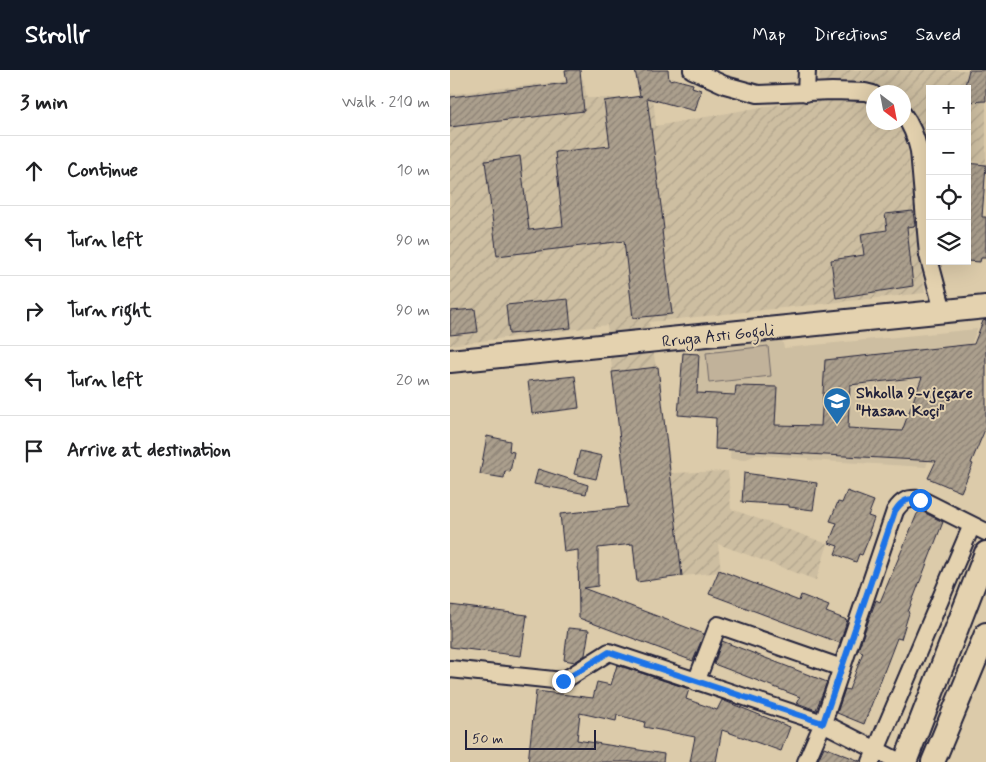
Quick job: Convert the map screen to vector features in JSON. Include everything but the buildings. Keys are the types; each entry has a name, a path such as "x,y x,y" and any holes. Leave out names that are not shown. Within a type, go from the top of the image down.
{"street":[{"path":"692,70 725,85 758,94 832,91 866,92"},
{"path":"806,93 807,70"},
{"path":"911,125 916,136 920,161 928,255 943,311"},
{"name":"Rruga Asti Gogoli","path":"450,362 986,307"},
{"path":"806,762 823,723 895,511 901,502 910,498 920,500 979,529 873,756"},
{"path":"905,762 986,553"},
{"path":"696,682 718,625 842,668"},
{"path":"933,762 986,634"},
{"path":"450,669 563,681 609,652 823,723 873,756 900,762"}],"shaded area":[{"path":"820,70 986,70 986,164 971,161 971,85 926,85 926,150 907,146 925,293 649,322 672,473 728,471 731,509 828,544 816,580 718,544 721,572 636,581 607,325 450,345 450,94 583,79 587,98 653,98 656,126 767,106 818,100"},
{"name":"Shkolla 9-vjeçare \"Hasan Koçi\"","path":"977,329 926,467 756,455 744,460 730,459 734,395 697,393 700,349 782,340 784,348"},
{"path":"768,346 771,376 709,383 706,353"}],"place":[{"name":"Shkolla 9-vjeçare \"Hasan Koçi\"","path":"837,425"}],"route":[{"path":"563,681 609,652 823,723 895,511 901,502 910,498 920,500"}]}
